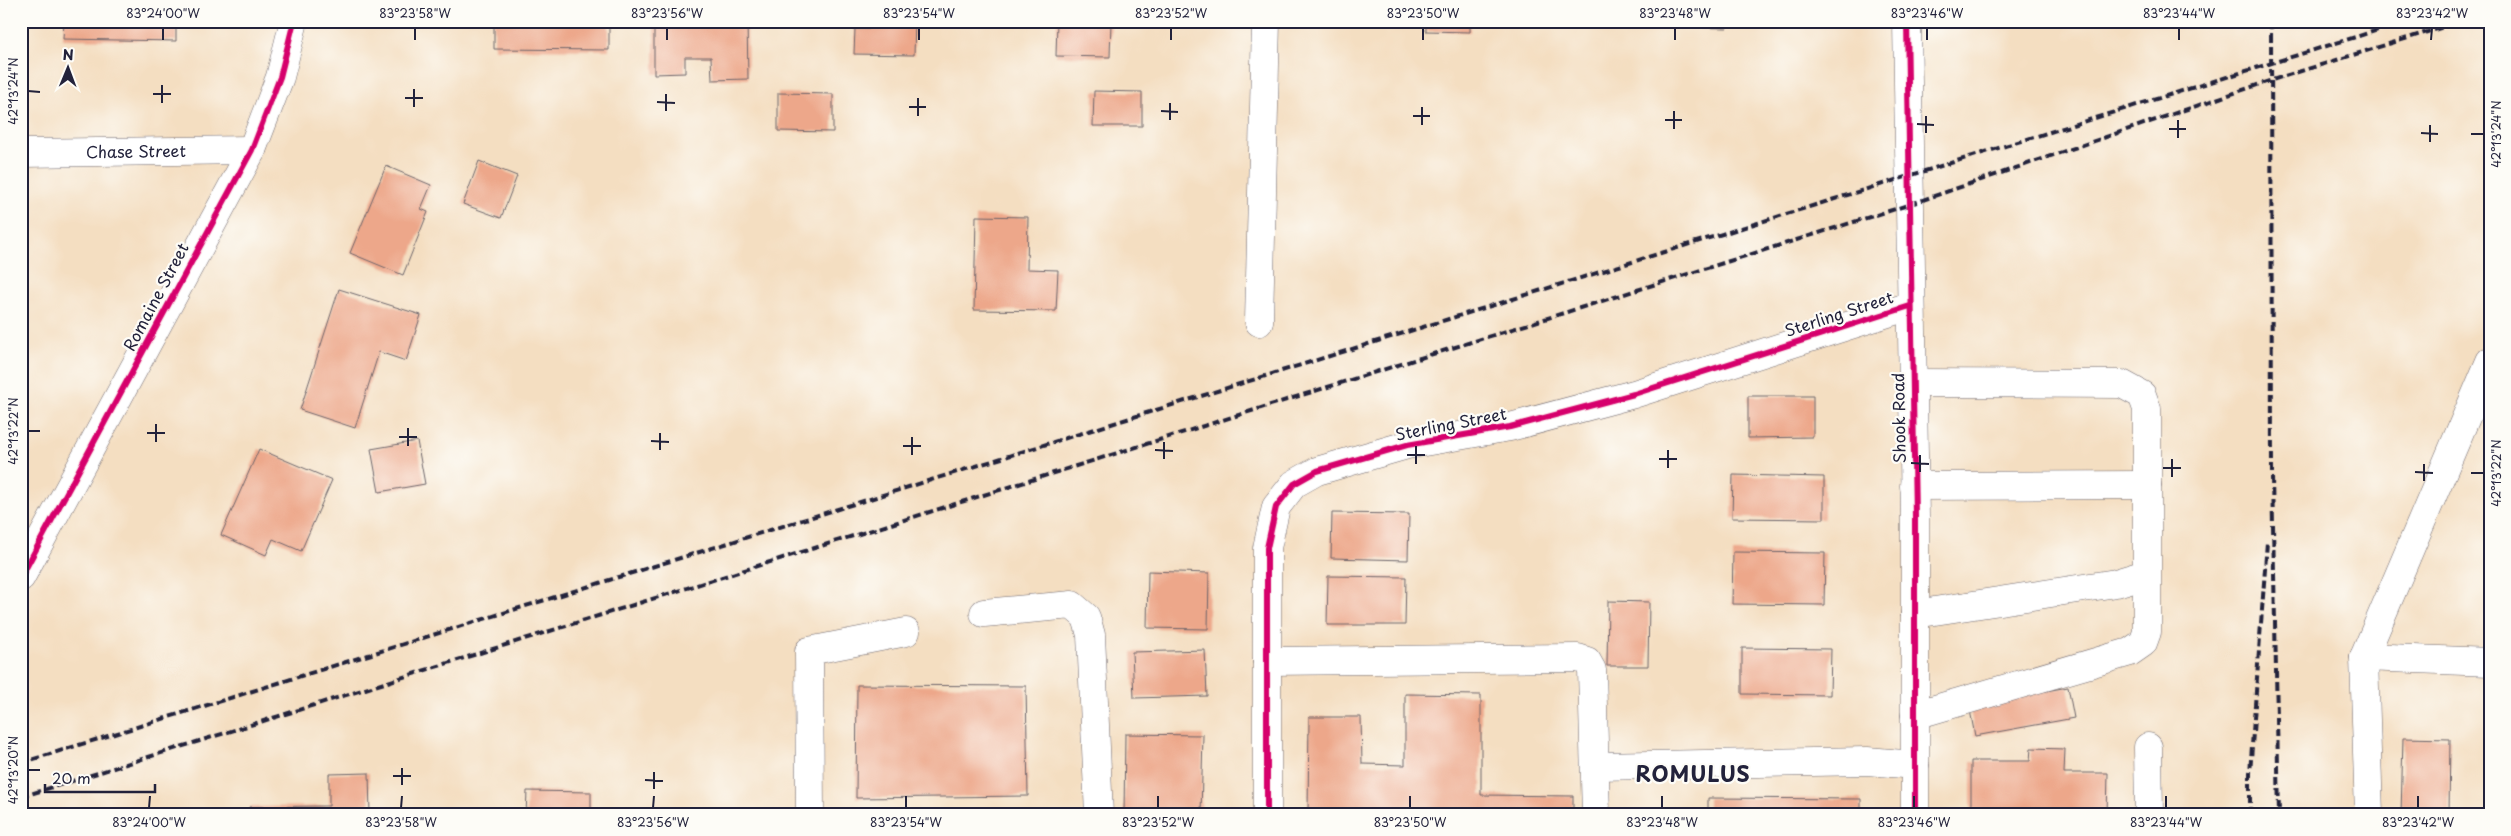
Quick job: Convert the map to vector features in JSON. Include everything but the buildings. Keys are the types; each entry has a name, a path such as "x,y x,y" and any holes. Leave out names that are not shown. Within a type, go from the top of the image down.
{"street":[{"name":"Romaine Street","path":"21,577 252,150 280,76 294,21"},
{"path":"1259,322 1266,21"},
{"name":"Shook Road","path":"1907,21 1914,486 1915,815"},
{"name":"Chase Street","path":"21,153 252,150"},
{"name":"Sterling Street","path":"1267,815 1267,548 1276,507 1294,484 1317,471 1406,445 1510,427 1634,394 1910,306"},
{"path":"2369,815 2364,657 2490,361"},
{"path":"1911,383 2122,384 2142,395 2147,410 2147,632 2143,643 2130,652 1915,716"},
{"path":"1914,486 2147,485"},
{"path":"1915,614 2116,583 2146,574"},
{"path":"984,613 1072,605 1086,617 1091,635 1099,815"},
{"path":"810,815 809,651 906,632"},
{"path":"2364,657 2490,662"},
{"path":"1267,662 1578,658 1588,661 1592,670 1596,815"},
{"path":"2148,747 2149,815"},
{"path":"1596,766 1867,761 1915,765"}],"railway":[{"path":"2271,21 2272,477 2279,815"},
{"path":"21,763 2407,21"},
{"path":"21,797 1908,205 2272,80 2463,21"},
{"path":"2250,815 2250,773 2267,542"}],"cycle path":[{"path":"21,577 252,150 280,77 294,21"},
{"path":"1907,21 1915,518 1915,815"},
{"path":"1267,815 1267,548 1276,507 1294,484 1317,471 1407,445 1510,427 1634,394 1910,306"}],"district":[{"name":"ROMULUS","path":"1693,775"}]}
